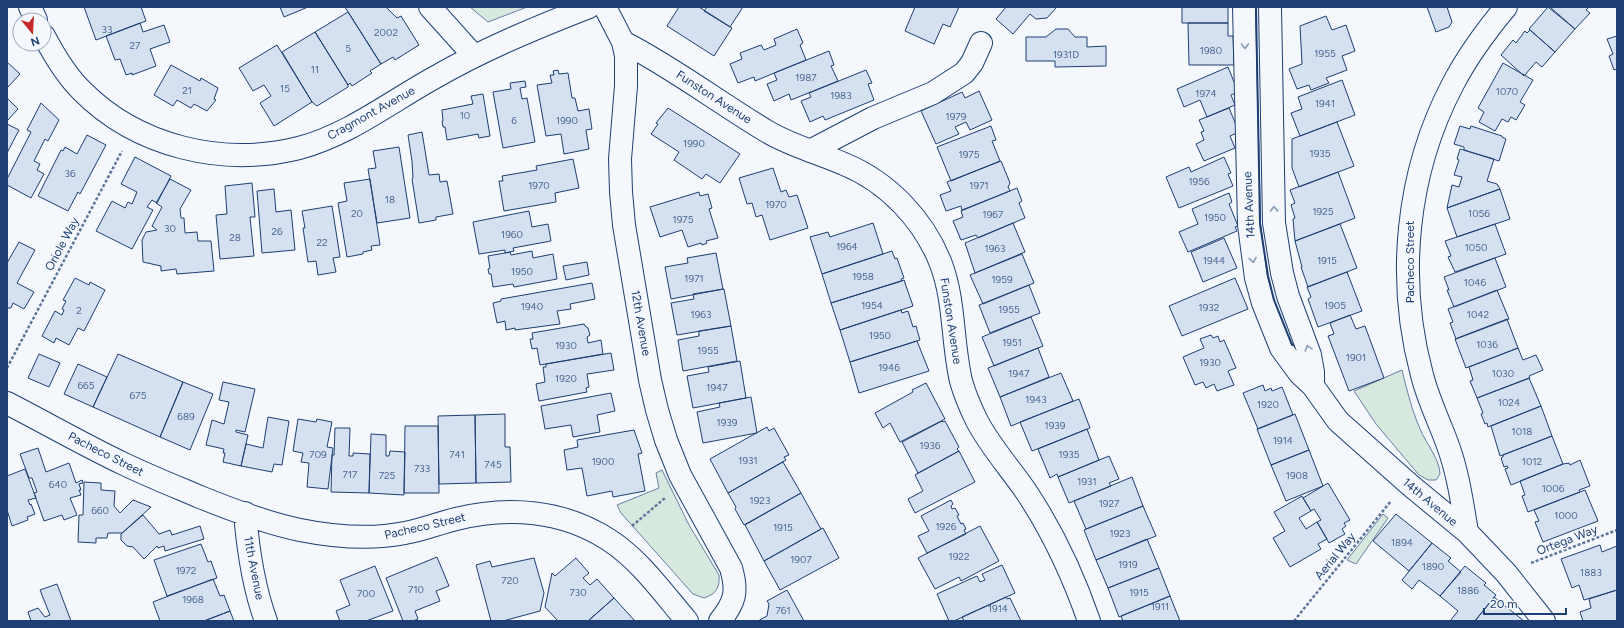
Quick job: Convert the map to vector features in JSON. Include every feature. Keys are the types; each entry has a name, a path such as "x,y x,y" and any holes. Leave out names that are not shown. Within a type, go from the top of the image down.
{"street":[{"path":"430,7 474,56"},
{"name":"Cragmont Avenue","path":"52,50 64,70 81,90 98,105 134,129 179,148 202,152 263,154 299,148 331,137 362,121 433,78 474,56 589,7"},
{"name":"12th Avenue","path":"605,7 623,42 626,56 626,78 620,159 621,192 624,225 650,380 664,433 680,475 731,568 736,591 728,612 720,621"},
{"name":"14th Avenue","path":"1244,7 1249,225 1256,278 1263,304 1281,348 1300,374 1313,386 1338,421 1410,485 1467,532 1506,573 1544,621"},
{"name":"14th Avenue","path":"1270,7 1274,223 1282,273 1288,296 1310,355 1313,386"},
{"name":"Pacheco Street","path":"1467,532 1458,477 1447,444 1428,398 1415,347 1408,276 1410,214 1423,160 1441,108 1467,60 1506,7"},
{"name":"Funston Avenue","path":"623,42 659,62 772,134 810,151 848,165 868,176 887,190 919,223 931,242 941,265 948,288 962,381 968,401 990,443 1024,489 1052,536 1070,572 1089,621"},
{"path":"810,151 874,118 933,93 964,74 972,63 981,43"},
{"name":"Pacheco Street","path":"7,403 124,465 212,502 246,514 299,529 353,537 379,536 405,533 477,514 500,512 526,512 548,515 571,522 609,540 630,556 687,621"},
{"name":"11th Avenue","path":"246,514 250,564 257,594 266,621"}],"path":[{"name":"Oriole Way","path":"7,368 134,129"},
{"path":"609,540 623,534 668,495 680,475"},
{"name":"Aerial Way","path":"1294,621 1389,502"},
{"name":"Ortega Way","path":"1524,566 1617,530"}],"shaded area":[{"path":"470,7 527,7 488,22"},
{"path":"1402,370 1417,422 1438,463 1440,474 1436,480 1428,480 1419,475 1376,424 1354,391"},
{"path":"662,470 689,525 719,575 718,587 712,595 704,598 693,594 621,513 617,505 659,488 656,473"},
{"path":"1383,514 1388,518 1356,564 1347,560"}],"building":[{"path":"84,7 141,7 146,21 96,40"},
{"path":"280,7 308,7 284,17"},
{"path":"345,7 386,7 397,18 401,16 419,45 395,60 393,57 381,64"},
{"path":"679,7 699,7 732,28 714,56 667,26"},
{"path":"707,7 743,7 730,27 704,11"},
{"path":"915,7 959,7 950,27 943,24 934,44 905,31"},
{"path":"1006,7 1057,7 1047,18 1036,19 1030,14 1013,34 996,19"},
{"path":"1182,7 1228,7 1228,23 1182,23"},
{"path":"1427,7 1447,7 1452,22 1449,27 1436,32"},
{"path":"1548,7 1575,29 1555,52 1529,29"},
{"path":"1550,7 1589,7 1586,10 1590,13 1575,29"},
{"path":"348,12 381,64 370,71 372,73 352,86 350,83 348,85 315,32"},
{"path":"1326,16 1332,30 1346,25 1355,51 1342,56 1347,70 1326,78 1329,83 1311,90 1309,85 1297,89 1289,69 1302,64 1300,26"},
{"path":"140,23 143,32 164,25 170,42 150,49 156,66 132,75 132,73 126,75 120,59 115,60 106,36"},
{"path":"1188,23 1228,23 1228,36 1233,36 1234,65 1189,65"},
{"path":"797,29 803,43 800,45 806,60 755,81 754,77 738,83 730,64 742,59 740,53 761,45 764,50 776,45 774,39"},
{"path":"1056,29 1068,29 1075,37 1087,37 1087,47 1106,46 1106,66 1055,67 1055,61 1026,61 1026,37 1046,37"},
{"path":"1530,30 1555,52 1542,67 1536,62 1524,76 1501,55 1513,40 1516,43 1525,31 1527,33"},
{"path":"315,32 348,85 348,87 317,106 312,102 282,52"},
{"path":"1617,36 1617,69 1614,70 1609,56 1613,54 1607,39"},
{"path":"277,45 312,102 274,126 260,103 271,96 264,85 253,91 239,68"},
{"path":"829,51 834,65 831,66 838,81 791,100 789,94 774,101 767,84 777,80 774,73"},
{"path":"7,62 20,74 7,88"},
{"path":"1503,63 1533,80 1520,102 1525,105 1516,120 1511,117 1508,122 1502,119 1495,131 1479,122 1484,112 1478,108"},
{"path":"171,65 200,81 201,78 218,88 214,99 216,100 207,111 194,104 191,108 177,100 173,106 154,95"},
{"path":"1228,67 1238,92 1231,95 1235,105 1207,117 1200,100 1184,107 1177,89"},
{"path":"558,70 559,74 568,73 572,98 575,98 578,111 589,109 592,129 586,130 589,149 564,154 561,134 546,136 537,85 552,83 550,75 554,75 553,71"},
{"path":"866,70 872,83 868,84 874,100 825,120 823,116 810,122 801,101 811,97 809,93"},
{"path":"1342,80 1355,115 1300,136 1291,113 1302,109 1298,97"},
{"path":"525,81 526,87 520,88 522,99 527,98 535,142 503,148 493,92 511,89 510,83"},
{"path":"979,91 992,120 970,130 966,122 955,127 959,134 936,144 921,111 962,92 965,98"},
{"path":"483,94 490,136 479,138 478,134 447,140 445,127 443,127 442,121 442,110 473,104 471,96"},
{"path":"7,98 18,109 7,121"},
{"path":"41,103 59,120 48,141 45,139 34,161 40,164 37,170 44,174 31,198 7,185 7,179 31,132 27,130"},
{"path":"668,108 740,154 720,183 706,174 702,179 674,160 679,152 651,134 658,124 656,123"},
{"path":"1229,108 1239,132 1230,136 1235,148 1204,161 1196,144 1204,140 1201,132 1204,131 1199,120"},
{"path":"1337,122 1354,166 1299,187 1292,168 1292,139"},
{"path":"7,124 19,130 7,153"},
{"path":"991,126 996,140 992,141 1000,161 951,181 937,147"},
{"path":"1460,126 1470,129 1471,126 1502,136 1506,139 1499,161 1464,150 1464,147 1454,144"},
{"path":"422,132 429,175 439,174 440,182 447,181 453,214 436,217 436,220 419,223 412,179 412,161 408,135"},
{"path":"87,135 106,145 80,194 78,192 68,211 38,196 61,150 63,151 65,147 77,154"},
{"path":"399,147 410,218 377,223 368,169 376,168 373,151"},
{"path":"1460,149 1494,159 1487,181 1497,184 1500,189 1447,208 1452,185 1459,187 1462,177 1454,175 1459,160 1457,159"},
{"path":"135,157 171,176 157,203 152,200 147,207 153,210 132,249 96,231 112,201 125,208 128,202 132,204 137,192 121,184"},
{"path":"1224,157 1231,173 1228,174 1233,186 1179,208 1166,177 1189,167 1191,172"},
{"path":"573,159 579,188 555,193 556,202 504,211 499,181 503,181 502,176 537,170 536,166"},
{"path":"1001,161 1010,183 1008,187 1010,191 962,210 961,206 946,211 940,195 951,191 947,182"},
{"path":"773,168 781,192 786,190 789,197 797,195 808,228 770,240 762,215 756,217 752,203 747,204 739,178"},
{"path":"1338,172 1355,218 1295,241 1293,219 1295,218 1291,205 1295,203 1290,190"},
{"path":"170,179 191,190 180,209 181,218 184,218 185,233 197,232 198,241 211,241 214,271 177,274 176,269 161,271 161,266 143,262 142,240 146,232 157,230 152,226 162,207 156,203"},
{"path":"370,179 380,245 371,246 372,250 363,252 363,254 347,257 338,203 347,201 344,183"},
{"path":"252,183 255,217 250,217 254,256 220,259 216,215 227,214 225,186"},
{"path":"1017,188 1022,201 1019,203 1025,218 978,238 976,235 961,240 953,221 963,217 961,211"},
{"path":"274,189 276,212 291,210 295,250 262,253 257,191"},
{"path":"1500,189 1510,219 1457,237 1447,208"},
{"path":"699,192 700,196 708,194 712,208 709,209 718,238 706,241 707,243 702,245 701,243 688,247 682,230 660,237 650,207"},
{"path":"1229,193 1232,202 1229,204 1238,226 1235,227 1237,231 1188,252 1179,232 1198,224 1192,209"},
{"path":"332,206 340,257 333,258 336,272 318,275 316,261 308,262 302,211"},
{"path":"529,211 532,227 548,224 551,241 513,248 514,251 505,253 505,250 479,254 473,222"},
{"path":"873,223 883,254 822,274 810,237 828,232 830,237"},
{"path":"1013,223 1025,252 975,273 965,243"},
{"path":"1340,224 1357,268 1308,287 1301,267 1295,241"},
{"path":"1495,224 1506,254 1455,272 1448,257 1451,256 1445,241"},
{"path":"1224,238 1237,268 1203,282 1191,252"},
{"path":"19,242 35,250 17,283 34,292 24,309 13,303 11,308 7,308 7,263"},
{"path":"532,251 533,258 553,254 557,279 514,287 513,284 493,287 491,274 489,274 488,269 490,268 488,256 510,252 511,255"},
{"path":"892,251 895,259 897,258 904,278 901,279 902,281 831,303 822,274"},
{"path":"716,253 723,289 671,299 665,267 688,263 687,258"},
{"path":"1022,254 1034,283 983,304 970,275"},
{"path":"1495,258 1506,287 1454,307 1447,290 1449,290 1444,277"},
{"path":"587,262 589,275 566,280 563,266"},
{"path":"1347,272 1362,311 1318,327 1308,299 1311,297 1307,287"},
{"path":"75,278 89,285 90,282 105,290 84,331 78,328 69,345 56,338 54,343 42,336 55,311 62,315 64,310 62,309 66,301 63,300"},
{"path":"1235,278 1248,309 1182,336 1169,306"},
{"path":"904,280 913,306 840,330 831,303"},
{"path":"592,283 595,299 570,304 571,309 557,311 560,324 506,330 505,321 497,323 493,303 501,301 501,299"},
{"path":"1029,285 1040,313 990,333 979,305"},
{"path":"724,289 731,326 677,335 671,303 694,299 693,294"},
{"path":"1497,290 1509,319 1456,339 1450,323 1453,322 1448,309"},
{"path":"901,310 902,313 908,311 913,327 916,326 920,340 850,362 840,330"},
{"path":"1350,315 1356,329 1365,326 1384,378 1349,391 1328,336 1334,334 1330,323"},
{"path":"1031,317 1043,346 994,366 982,337"},
{"path":"1507,319 1518,348 1466,368 1455,339"},
{"path":"584,324 588,328 590,335 587,337 588,343 601,340 603,354 540,365 537,348 532,349 530,339 533,339 532,333"},
{"path":"731,326 737,361 683,371 678,340 699,336 699,331"},
{"path":"1211,335 1213,338 1218,336 1220,342 1224,340 1236,368 1228,371 1234,385 1217,391 1214,384 1206,388 1203,382 1195,385 1183,357 1204,348 1200,339"},
{"path":"917,341 929,371 859,393 850,362"},
{"path":"1038,348 1049,377 1000,397 988,368"},
{"path":"1518,348 1523,360 1536,355 1543,370 1529,376 1530,378 1477,398 1470,381 1473,380 1469,367"},
{"path":"611,353 614,370 587,374 589,387 586,388 587,392 539,401 536,384 545,382 543,367 546,367 546,364"},
{"path":"39,354 60,363 49,387 28,378"},
{"path":"118,354 183,382 160,437 93,407"},
{"path":"740,361 746,398 693,408 687,376 709,372 708,367"},
{"path":"78,364 107,377 93,407 64,394"},
{"path":"1061,373 1073,401 1011,426 1000,397"},
{"path":"1529,378 1541,406 1488,427 1487,423 1485,424 1481,414 1483,413 1477,398"},
{"path":"183,382 213,394 190,450 160,437"},
{"path":"223,382 255,389 245,432 236,430 236,432 248,435 241,466 223,462 225,453 223,453 224,449 206,445 212,420 224,424 229,402 219,400"},
{"path":"926,383 945,419 900,442 890,423 883,428 875,413"},
{"path":"1263,385 1265,391 1271,388 1272,391 1282,387 1293,415 1258,429 1243,393"},
{"path":"611,393 615,411 597,415 600,432 573,437 571,425 545,429 541,406"},
{"path":"751,397 757,433 703,443 697,412 720,407 719,403"},
{"path":"1079,399 1090,428 1032,451 1020,422"},
{"path":"1541,406 1552,436 1500,456 1491,426"},
{"path":"505,414 505,447 510,447 511,482 476,483 475,415"},
{"path":"1295,414 1309,450 1271,465 1257,429"},
{"path":"475,415 476,483 439,484 438,416"},
{"path":"268,417 289,421 282,465 274,464 272,472 241,466 246,444 263,448"},
{"path":"298,419 316,422 317,419 332,422 327,447 333,448 328,489 307,487 309,463 301,462 303,453 293,451"},
{"path":"942,421 945,421 959,447 957,449 959,451 918,473 902,442"},
{"path":"405,426 438,426 439,493 404,493"},
{"path":"767,427 769,431 774,428 789,455 784,457 786,460 728,493 710,459"},
{"path":"335,428 350,428 349,456 353,456 353,453 370,454 369,493 331,492 332,455 334,455"},
{"path":"1087,429 1099,460 1058,477 1057,474 1050,478 1038,449"},
{"path":"634,430 642,453 638,454 645,491 613,497 612,491 587,496 582,468 567,470 564,450 578,447 577,440"},
{"path":"371,434 386,435 386,456 389,456 390,451 405,452 404,495 369,493"},
{"path":"1552,436 1563,464 1511,485 1505,469 1508,468 1507,466 1504,467 1501,458 1503,455"},
{"path":"38,448 46,472 69,463 76,483 82,480 83,483 79,484 81,495 70,498 77,515 64,520 62,515 44,521 34,493 37,492 32,478 29,478 20,454"},
{"path":"1309,450 1323,486 1286,501 1271,465"},
{"path":"959,451 975,482 915,513 908,499 923,491 915,475"},
{"path":"1109,456 1119,479 1109,483 1111,486 1069,503 1058,477"},
{"path":"1580,460 1590,486 1579,490 1580,492 1528,512 1522,496 1525,495 1520,481 1563,464 1569,463 1570,465"},
{"path":"783,462 801,493 744,525 728,493"},
{"path":"25,469 36,498 28,500 35,514 27,517 28,520 12,526 7,510 7,476"},
{"path":"1132,477 1143,506 1086,529 1074,501"},
{"path":"84,482 101,483 101,490 115,491 114,506 120,513 133,500 151,507 122,533 108,533 107,538 96,538 96,543 78,542 79,515 83,515"},
{"path":"1328,483 1350,520 1344,523 1346,526 1342,529 1345,534 1329,543 1317,522 1321,520 1314,509 1311,511 1303,498"},
{"path":"1585,490 1598,521 1543,542 1535,522 1539,521 1534,510"},
{"path":"801,493 821,529 764,561 745,525"},
{"path":"1302,496 1311,511 1299,518 1306,529 1317,522 1327,539 1318,544 1321,549 1290,567 1273,538 1285,531 1274,512"},
{"path":"951,500 953,504 951,506 952,509 955,508 959,515 957,516 961,524 963,523 966,529 964,530 966,534 927,553 918,536 929,531 921,516"},
{"path":"1143,506 1156,536 1096,560 1084,530"},
{"path":"1396,514 1432,543 1409,571 1373,541"},
{"path":"143,515 159,534 170,530 172,535 200,526 204,539 165,551 164,546 158,548 157,546 144,559 133,547 127,546 121,540 121,534"},
{"path":"980,526 999,561 961,581 959,577 935,589 918,558"},
{"path":"823,528 839,558 780,590 764,561"},
{"path":"1147,539 1159,568 1108,588 1096,560"},
{"path":"1432,543 1451,558 1448,561 1461,572 1440,596 1419,580 1412,589 1402,580"},
{"path":"201,544 208,562 211,561 217,578 167,596 154,560"},
{"path":"1600,545 1602,552 1617,546 1617,590 1584,600 1579,585 1572,588 1561,559"},
{"path":"437,557 449,586 436,591 440,601 415,611 418,619 413,621 403,621 386,578"},
{"path":"534,558 544,593 540,611 503,621 491,621 476,565 490,561 492,567"},
{"path":"576,558 589,573 583,578 590,585 597,579 614,598 588,621 558,621 545,607 552,573 555,576"},
{"path":"1002,565 1015,593 954,621 949,621 937,594 977,576 980,582 985,580 982,574"},
{"path":"375,566 393,611 366,621 340,621 336,611 350,605 340,580"},
{"path":"1465,566 1486,583 1484,585 1496,595 1475,621 1450,621 1458,611 1440,596"},
{"path":"1159,568 1170,596 1119,617 1108,588"},
{"path":"213,579 220,596 224,595 230,611 204,621 160,621 153,602"},
{"path":"57,584 71,621 31,621 28,612 38,608 45,617 50,615 40,590"},
{"path":"787,590 804,621 758,621 767,616 769,604 767,601"},
{"path":"1617,590 1617,621 1583,621 1580,612 1591,608 1589,599"},
{"path":"1170,596 1180,621 1123,621 1121,616"},
{"path":"1006,597 1007,599 1010,598 1021,621 964,621 962,617"},
{"path":"1494,597 1524,621 1475,621"},
{"path":"614,598 635,621 588,621"},
{"path":"230,611 234,621 204,621"}],"wall":[{"path":"1256,7 1260,224 1268,276 1274,300 1292,345"}]}
